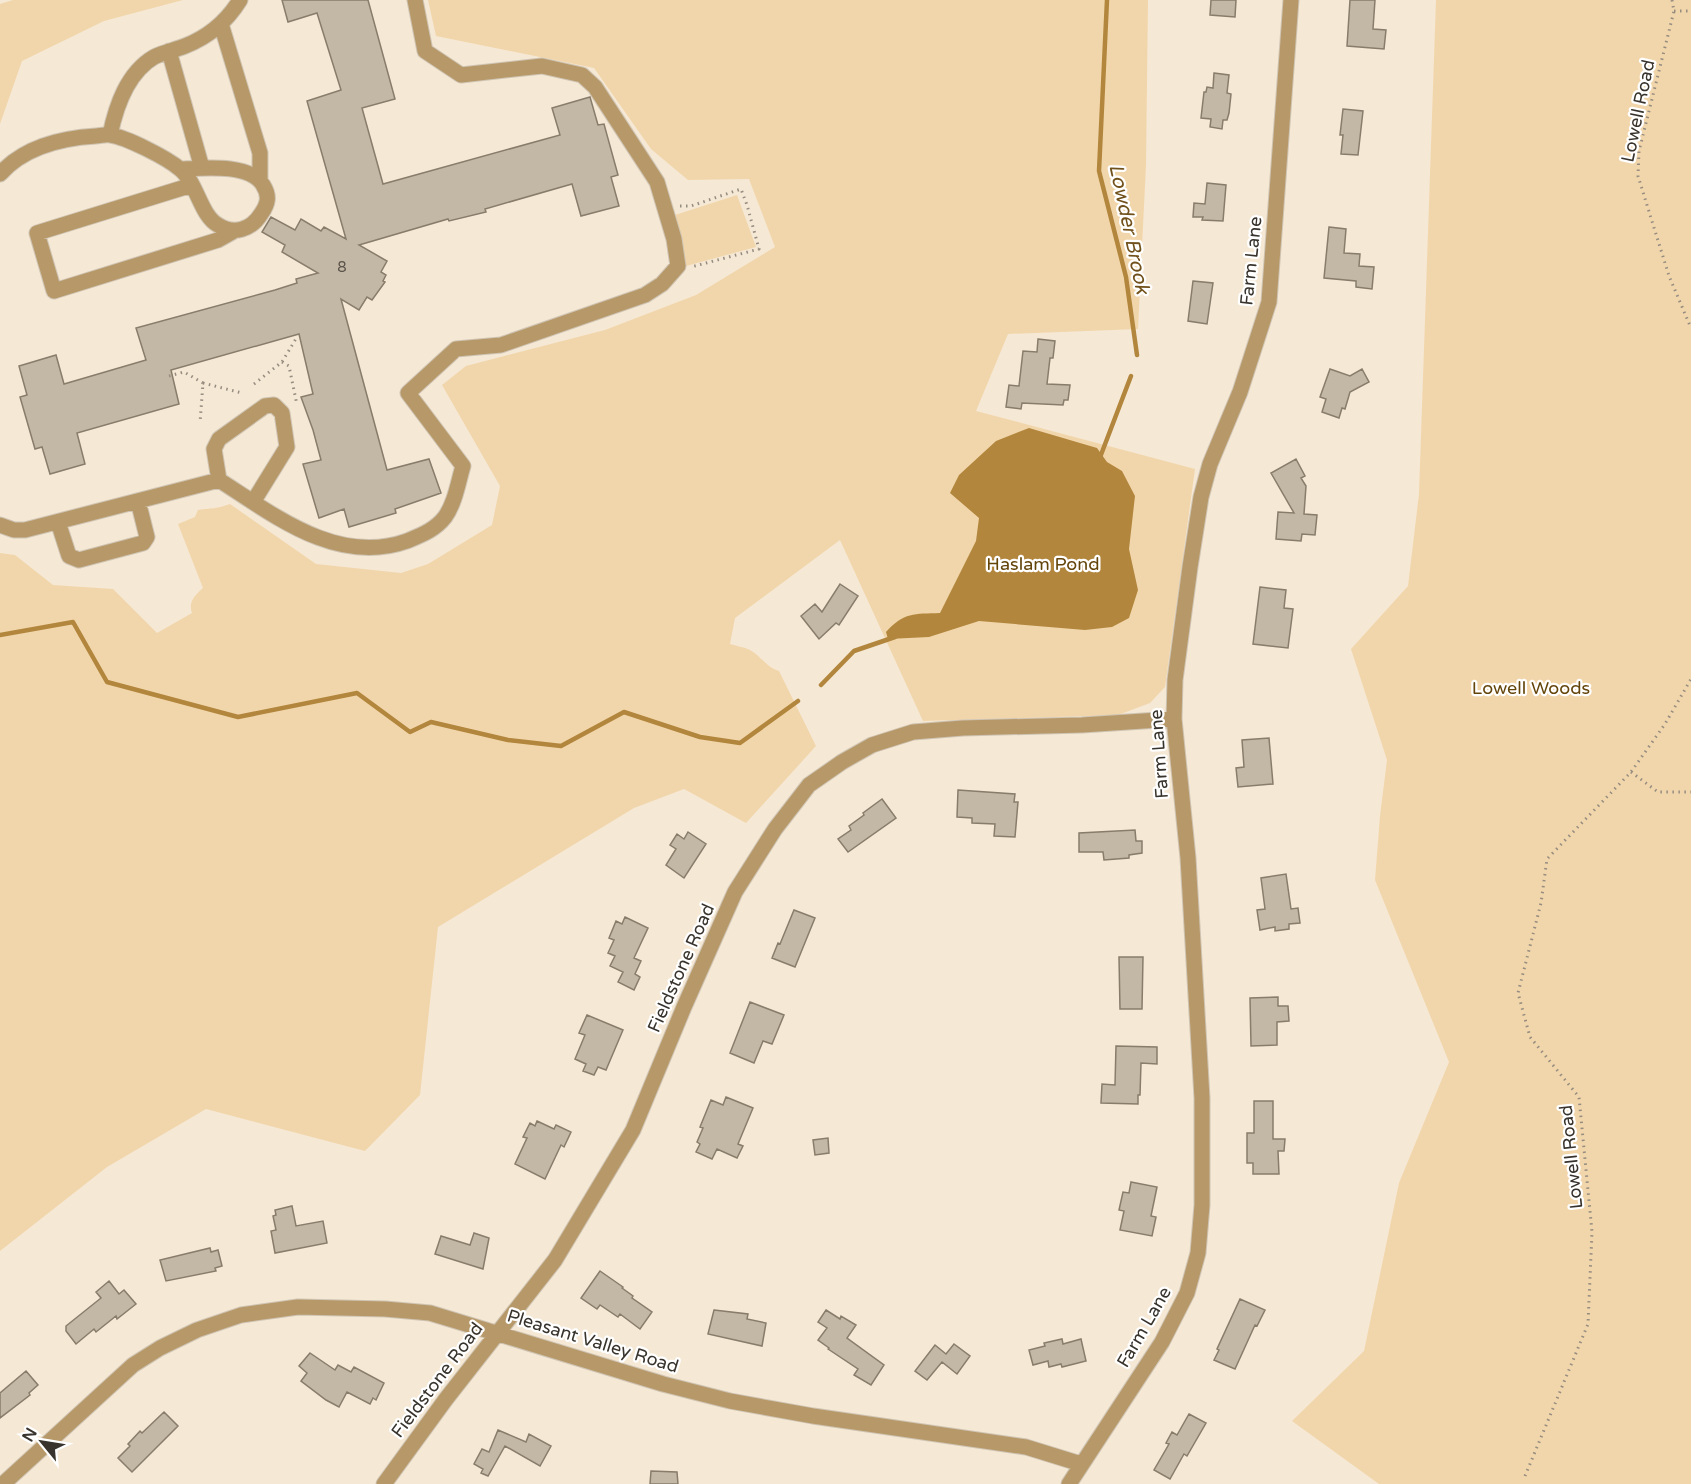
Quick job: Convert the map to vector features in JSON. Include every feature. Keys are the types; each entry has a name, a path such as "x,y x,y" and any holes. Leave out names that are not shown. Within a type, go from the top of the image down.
{"street":[{"path":"110,135 112,122 131,77 154,57 200,40 221,24 240,0"},
{"path":"0,525 14,530 25,530 219,480 292,527 338,544 357,547 393,546 436,527 449,511 463,466 408,393 456,349 501,345 645,295 662,284 678,266 674,239 657,182 595,87 582,75 542,66 461,75 425,51 415,0"},
{"name":"Farm Lane","path":"1069,1484 1162,1342 1187,1293 1198,1253 1202,1205 1202,1098 1188,858 1174,719 1175,680 1201,497 1210,464 1240,392 1269,302 1291,0"},
{"path":"221,24 260,153 260,180"},
{"path":"169,51 202,168"},
{"path":"0,174 5,168 37,148 76,137 110,135 143,148 181,169 216,225 234,231"},
{"path":"181,169 228,168 249,174 260,180 266,190 268,202 259,217 246,229 234,231 218,240 54,291 37,233 192,185"},
{"path":"219,480 214,448 219,439 265,406 274,405 282,413 287,447 253,502"},
{"path":"58,522 69,556 79,560 143,543 147,537 138,501"},
{"name":"Fieldstone Road","path":"384,1484 446,1399 555,1260 633,1130 735,892 774,829 809,785 872,745 913,732 1174,719"},
{"name":"Pleasant Valley Road","path":"3,1484 133,1365 160,1348 197,1330 241,1315 298,1307 386,1309 430,1313 663,1384 730,1401 813,1416 1026,1447 1081,1464"}],"path":[{"name":"Lowell Road","path":"1672,0 1674,11 1639,152 1638,176 1670,276 1691,328"},
{"path":"1674,11 1691,11"},
{"path":"664,207 691,206 741,189 759,249 687,268 678,266"},
{"path":"254,384 282,362 297,337"},
{"path":"282,362 289,366 297,405"},
{"path":"169,376 184,372 203,383 242,393"},
{"path":"200,423 203,383"},
{"name":"Lowell Road","path":"1525,1476 1588,1324 1592,1232 1579,1097 1530,1037 1518,993 1541,903 1547,859 1631,772 1665,724 1691,679"},
{"path":"1631,772 1658,792 1691,792"}],"green space":[{"path":"13,0 183,0 104,21 22,61 0,124 0,4"},
{"name":"Haslam Pond","path":"428,0 1148,0 1146,165 1138,329 1008,334 976,411 1195,469 1165,687 1150,703 1118,715 923,721 840,540 735,618 730,644 750,650 779,671 816,746 746,823 684,789 634,808 438,927 420,1095 365,1151 206,1109 107,1167 0,1251 0,553 15,555 53,585 113,589 157,633 192,613 192,602 203,588 178,524 195,517 198,510 230,504 316,564 401,573 428,564 492,525 500,486 442,385 466,366 605,330 696,295 775,247 749,179 688,180 651,149 594,68 436,36"},
{"name":"Lowell Woods","path":"1436,0 1691,0 1691,1484 1379,1484 1292,1421 1364,1351 1399,1183 1449,1062 1375,880 1387,760 1351,649 1408,586 1419,494"},
{"path":"737,195 756,247 686,266 672,216"}],"shaded area":[{"path":"1029,428 1097,448 1107,462 1122,471 1135,496 1129,549 1138,590 1129,618 1112,627 1085,630 979,621 929,637 888,639 886,632 904,617 940,613 976,541 979,518 950,493 959,475 996,441"}],"building":[{"path":"282,0 368,0 395,99 362,108 383,184 560,135 552,108 590,97 598,125 604,124 618,175 611,177 619,206 581,216 572,184 485,209 486,212 449,221 448,219 359,245 387,261 381,272 386,275 383,281 385,282 372,300 367,297 359,310 341,299 387,470 429,459 441,493 395,509 396,513 349,527 344,509 319,518 303,464 321,460 301,397 313,394 299,334 171,370 179,404 77,433 85,464 50,474 42,447 35,449 20,397 27,395 19,366 56,355 64,384 146,360 136,328 275,290 297,283 296,279 318,273 282,252 285,245 262,232 271,217 295,230 301,219 321,231 324,227 346,239 307,101 341,90 317,13 288,22"},
{"path":"1211,0 1236,0 1235,17 1210,15"},
{"path":"1350,0 1375,0 1373,29 1386,30 1384,49 1347,46"},
{"path":"1214,73 1229,75 1227,93 1231,94 1229,113 1227,120 1223,120 1222,129 1210,127 1211,119 1201,118 1204,92 1207,87 1213,88"},
{"path":"1343,109 1363,111 1358,155 1341,154 1343,135 1340,135"},
{"path":"1207,183 1226,185 1223,221 1193,217 1194,203 1205,204"},
{"path":"1329,227 1346,229 1344,253 1360,254 1359,266 1374,267 1372,289 1356,287 1356,281 1324,278"},
{"path":"1193,281 1213,283 1207,324 1188,321"},
{"path":"1038,339 1055,341 1053,358 1050,358 1047,384 1070,385 1068,400 1064,400 1063,405 1022,403 1021,409 1006,407 1009,385 1019,386 1023,351 1037,352"},
{"path":"1330,369 1350,376 1362,369 1369,382 1350,392 1345,409 1342,408 1339,418 1322,412 1326,399 1320,397"},
{"path":"1296,459 1305,476 1301,478 1306,486 1304,514 1317,515 1315,535 1302,534 1301,541 1276,539 1278,512 1294,513 1271,473"},
{"path":"840,584 858,596 839,625 836,623 819,639 801,616 815,604 822,612"},
{"path":"1260,587 1286,590 1284,608 1293,609 1288,648 1253,644"},
{"path":"1269,738 1273,784 1238,787 1236,768 1244,767 1242,740"},
{"path":"958,790 1015,794 1014,802 1018,802 1015,837 994,836 995,824 972,823 972,818 957,817"},
{"path":"882,799 896,818 848,852 838,839 851,830 849,826 864,815 863,813"},
{"path":"1135,830 1136,841 1142,841 1142,853 1129,855 1129,858 1104,860 1103,852 1079,852 1079,833"},
{"path":"688,832 706,844 684,878 666,865 676,849 670,845 677,834 684,839"},
{"path":"1286,874 1291,909 1298,908 1300,923 1289,924 1289,929 1275,931 1275,927 1260,930 1257,910 1265,909 1261,878"},
{"path":"794,910 815,918 795,967 772,958"},
{"path":"625,917 648,928 634,958 641,961 635,974 640,977 634,990 618,982 623,972 610,966 615,956 608,953 614,940 609,938 616,921 622,924"},
{"path":"1119,957 1143,957 1142,1009 1120,1009"},
{"path":"1278,997 1278,1006 1288,1006 1289,1021 1277,1022 1277,1045 1251,1046 1250,998"},
{"path":"750,1002 784,1015 772,1044 763,1041 754,1063 730,1053"},
{"path":"587,1015 623,1030 606,1070 598,1067 594,1075 583,1071 586,1064 575,1059 585,1035 579,1033"},
{"path":"1116,1046 1157,1047 1157,1064 1141,1063 1138,1104 1101,1103 1102,1084 1115,1085"},
{"path":"726,1097 753,1108 738,1144 743,1146 737,1158 717,1149 712,1159 696,1152 700,1144 697,1142 703,1128 700,1127 711,1100 723,1105"},
{"path":"1254,1101 1273,1101 1273,1139 1285,1139 1284,1151 1278,1151 1279,1174 1253,1174 1253,1163 1247,1163 1247,1133 1254,1133"},
{"path":"537,1121 554,1129 556,1125 571,1132 564,1147 561,1145 545,1179 515,1164 527,1138 523,1137 530,1123 535,1126"},
{"path":"828,1138 829,1153 815,1155 813,1140"},
{"path":"1131,1182 1157,1187 1151,1216 1156,1217 1152,1236 1120,1230 1124,1211 1119,1210 1123,1192 1129,1193"},
{"path":"292,1206 296,1226 323,1221 327,1243 275,1253 271,1231 276,1230 273,1216 276,1215 275,1210"},
{"path":"474,1233 489,1238 483,1269 435,1254 441,1236 470,1245"},
{"path":"210,1248 211,1252 218,1250 222,1266 215,1268 216,1271 166,1281 160,1260"},
{"path":"600,1271 652,1312 640,1329 620,1314 618,1317 600,1305 597,1309 581,1298"},
{"path":"109,1281 119,1294 124,1290 136,1304 96,1332 94,1329 76,1344 66,1331 66,1326 101,1298 96,1292"},
{"path":"1240,1299 1265,1310 1257,1326 1255,1325 1235,1369 1214,1360"},
{"path":"714,1310 748,1314 747,1319 766,1323 762,1346 708,1334"},
{"path":"826,1310 856,1325 847,1338 884,1365 871,1385 854,1375 858,1369 818,1340 827,1328 818,1322"},
{"path":"1062,1339 1063,1344 1081,1339 1086,1361 1062,1367 1061,1364 1049,1367 1048,1361 1033,1365 1029,1350 1045,1346 1044,1343"},
{"path":"954,1344 970,1356 957,1374 942,1362 927,1380 915,1371 935,1345 946,1354"},
{"path":"310,1353 335,1370 338,1365 351,1372 354,1367 384,1383 376,1400 373,1398 370,1404 347,1392 339,1407 326,1400 301,1381 307,1373 299,1366"},
{"path":"26,1371 38,1385 29,1393 30,1395 0,1418 0,1393"},
{"path":"164,1412 178,1426 132,1472 118,1458 140,1431 142,1433"},
{"path":"1189,1414 1206,1423 1187,1456 1184,1454 1170,1479 1154,1470 1169,1444 1166,1443 1172,1432 1177,1435"},
{"path":"498,1430 526,1442 529,1434 551,1446 540,1466 505,1446 488,1476 481,1473 483,1469 474,1464 482,1449 489,1452"},
{"path":"651,1471 677,1472 678,1484 650,1484"}],"waterway":[{"name":"Lowder Brook","path":"1107,0 1099,171 1126,277 1137,355"},
{"name":"Lowder Brook","path":"1099,460 1131,376"},
{"name":"Lowder Brook","path":"0,635 73,622 107,682 238,717 357,693 410,732 431,722 508,740 561,746 624,712 700,737 740,743 798,701"},
{"name":"Lowder Brook","path":"821,685 854,651 895,637"}]}
